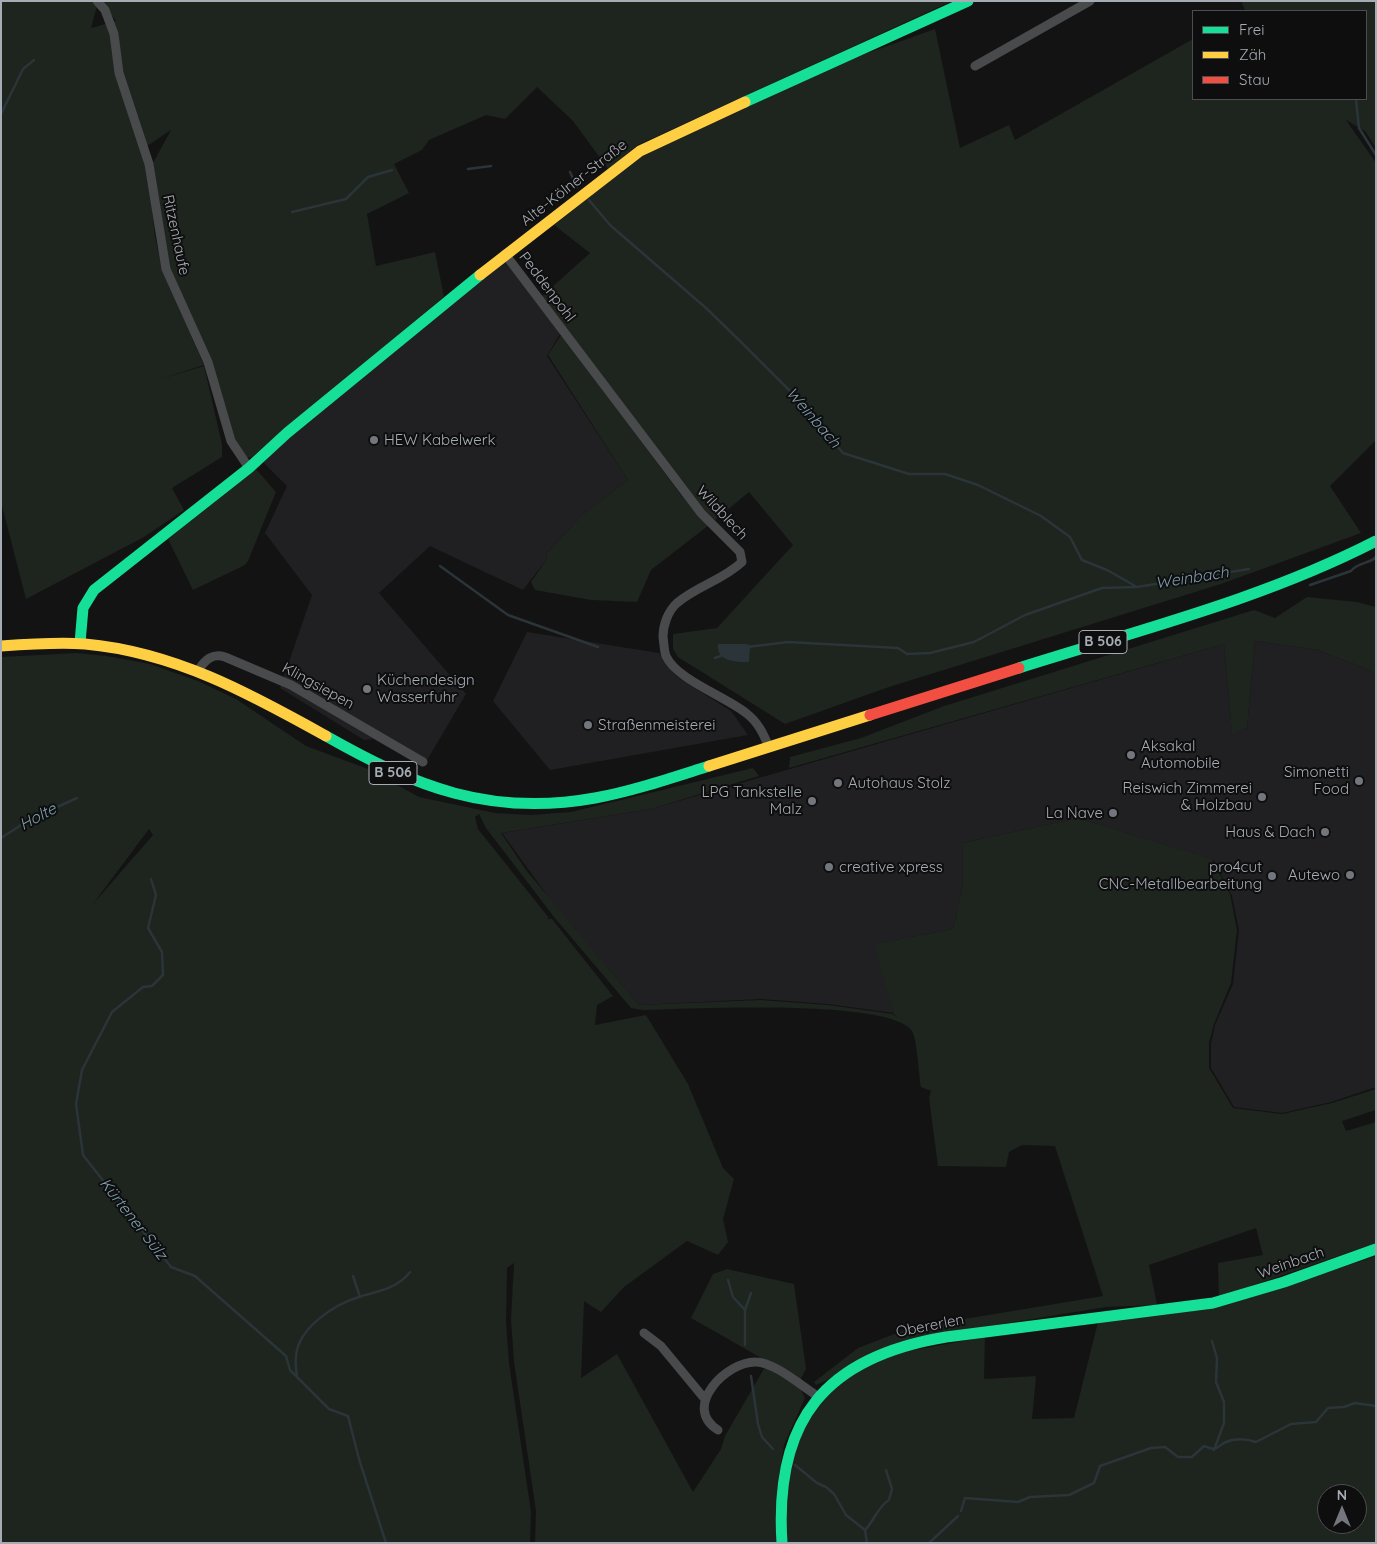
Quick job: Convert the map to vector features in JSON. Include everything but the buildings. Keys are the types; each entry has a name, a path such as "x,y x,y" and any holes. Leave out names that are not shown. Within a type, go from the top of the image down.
{"main road":[{"name":"Alte-Kölner-Straße","path":"249,468 287,433 505,254 556,217 640,151 848,54 968,1"},
{"path":"80,643 82,605 85,599 249,468"},
{"name":"B 506","path":"1,646 52,642 80,643 149,654 199,669 248,692 388,771 437,790 486,800 532,804 593,798 617,793 769,747 1259,592 1326,566 1376,541"},
{"name":"Weinbach","path":"1215,1302 1267,1287 1376,1250"},
{"name":"Obererlen","path":"782,1543 782,1489 790,1448 803,1416 819,1397 856,1366 886,1351 924,1341 1039,1323 1215,1302"}],"street":[{"name":"Ritzenhaufe","path":"97,1 106,10 114,34 119,73 149,164 166,269 208,362 231,442 249,468"},
{"path":"974,66 1090,1"},
{"name":"Peddenpohl","path":"505,254 567,336"},
{"name":"Wildblech","path":"567,336 701,513 740,552 742,562 732,571 677,603 668,615 663,628 666,656 684,675 745,712 762,731 769,747"},
{"name":"Klingsiepen","path":"199,669 210,657 216,655 225,657 291,685 423,762"},
{"path":"644,1333 661,1346 704,1398 704,1415 710,1425 718,1430"},
{"path":"704,1398 719,1380 735,1367 755,1361 768,1364 819,1397"}],"shaded area":[{"path":"1,1 93,1 97,6 91,28 116,21 101,1 952,1 638,145 609,170 573,121 537,87 505,119 486,115 429,140 422,150 394,164 409,193 367,214 376,266 435,252 444,297 252,457 245,458 234,439 211,361 170,268 153,163 171,130 141,150 147,165 155,236 162,269 204,365 160,379 204,366 222,444 222,457 172,488 184,510 144,537 26,599 1,502"},
{"path":"1241,1 1376,1 1376,148 1365,131 1346,120 1376,163 1376,440 1330,486 1361,533 1221,584 889,687 785,724 678,657 673,649 673,634 717,628 793,545 749,492 715,520 699,505 541,297 590,253 554,225 640,157 848,60 935,29 960,148 1009,125 1015,140 1192,40 1192,100 1367,100 1367,10 1245,10"},
{"path":"505,254 560,334 547,356 628,480 583,514 546,554 547,559 523,590 430,546 379,593 466,694 423,767 373,739 364,740 280,688 312,595 265,533 287,486 258,457"},
{"path":"561,335 682,496 709,525 651,570 637,602 591,600 535,590 531,582 547,559 546,554 583,514 628,480 548,355"},
{"path":"256,469 276,492 248,561 245,565 193,590 168,539"},
{"path":"1307,597 1357,602 1376,607 1376,675 1369,670 1318,650 1255,641 1247,728 1232,734 1224,644 789,768 790,757 861,738 944,706 1254,610 1275,618"},
{"path":"527,632 659,653 676,676 731,711 748,735 550,770 493,701"},
{"path":"1255,641 1318,650 1369,670 1376,675 1376,1087 1331,1102 1282,1113 1234,1107 1211,1068 1211,1044 1215,1025 1233,984 1239,930 1232,896 1214,860 1078,818 962,843 963,884 953,929 875,944 894,1013 828,1004 761,999 639,1005 552,902 502,833 651,809 1224,644 1232,733 1247,728"},
{"path":"718,644 747,644 750,646 749,662 733,661 724,658 718,650"},
{"path":"77,653 107,656 150,664 198,681 236,699 306,746 368,769 419,797 495,813 530,815 571,812 753,768 759,776 651,809 501,833 526,870 639,1005 760,1000 828,1005 893,1014 898,1018 894,1014 874,944 953,929 963,884 962,843 1078,818 1212,859 1230,894 1237,930 1231,983 1214,1024 1209,1043 1209,1068 1233,1108 1282,1114 1332,1103 1376,1089 1376,1110 1342,1121 1346,1131 1376,1122 1376,1243 1219,1297 1218,1263 1263,1255 1256,1228 1149,1265 1157,1305 1106,1307 922,1337 856,1362 816,1385 814,1382 858,1348 910,1328 1103,1296 1055,1146 1022,1145 1009,1152 1006,1167 938,1166 929,1098 931,1091 921,1087 917,1049 912,1031 896,1021 867,1014 829,1010 741,1008 643,1010 631,1008 554,917 486,828 479,814 475,817 478,829 549,918 546,919 552,919 613,996 597,1005 595,1025 646,1015 688,1084 723,1168 734,1179 723,1219 728,1242 718,1255 687,1241 624,1287 601,1312 584,1301 581,1378 617,1354 693,1492 721,1449 725,1436 765,1367 800,1388 805,1398 784,1445 777,1488 778,1543 535,1543 536,1511 514,1362 511,1319 514,1263 507,1268 506,1322 509,1363 531,1512 530,1543 1,1543 1,657","holes":["149,829 153,835 93,904"]},
{"path":"1376,1256 1376,1543 786,1543 788,1473 805,1418 831,1389 886,1355 985,1337 984,1379 1036,1376 1032,1419 1074,1418 1098,1322 1255,1296"},
{"path":"727,1269 794,1284 806,1369 800,1380 691,1318 713,1274"}],"waterway":[{"path":"1,114 23,69 34,60"},
{"path":"1356,100 1359,128 1376,155"},
{"name":"Weinbach","path":"468,169 491,166"},
{"name":"Weinbach","path":"292,212 346,199 368,177 392,170"},
{"name":"Weinbach","path":"570,172 577,187"},
{"name":"Weinbach","path":"589,200 610,225 706,308 742,343 792,393 843,453 909,474 945,474 978,485 1041,516 1070,537 1082,560 1107,570 1137,587 1249,569"},
{"name":"Weinbach","path":"1310,585 1351,571 1376,557"},
{"path":"440,566 508,615 598,647"},
{"path":"747,647 788,642 898,648 907,654 930,653 974,642 1025,615 1102,588 1137,587"},
{"path":"715,658 723,655"},
{"name":"Holte","path":"1,838 29,820 77,798"},
{"name":"Kürtener Sülz","path":"151,879 156,895 148,928 162,952 163,975 152,986 143,987 112,1012 82,1070 76,1104 83,1155 171,1267 195,1276 286,1356 290,1370 329,1409 348,1416 359,1459 386,1543"},
{"path":"297,1376 296,1356 298,1346 310,1327 339,1305 393,1286 410,1272"},
{"path":"353,1276 360,1297"},
{"path":"728,1280 733,1297 745,1310"},
{"path":"745,1345 745,1310 751,1293"},
{"path":"1212,1341 1217,1358 1216,1382 1224,1402 1224,1423 1214,1450"},
{"path":"751,1376 758,1424 762,1437 773,1449"},
{"path":"961,1511 965,1498 1018,1502 1030,1497 1069,1495 1094,1483 1100,1466 1151,1448 1165,1447 1178,1457 1192,1457 1204,1446 1215,1449 1226,1442 1237,1439 1256,1442 1291,1424 1316,1422 1328,1408 1344,1407 1355,1403 1376,1406"},
{"path":"795,1465 834,1494 846,1515 865,1530"},
{"path":"867,1543 865,1530 885,1502 889,1500 892,1489 886,1470"},
{"path":"929,1543 958,1516"}],"traffic: fast":[{"path":"745,102 968,1"},
{"path":"80,643 83,608 94,590 249,468 287,433 480,275"},
{"path":"1019,668 1245,597 1333,562 1376,541"},
{"path":"326,736 391,770 423,783 487,800 521,804 557,803 595,798 638,788 709,766"},
{"path":"782,1543 782,1500 787,1462 798,1429 816,1401 839,1379 868,1360 904,1347 946,1337 1213,1303 1284,1282 1376,1249"}],"traffic: slow":[{"path":"480,275 640,151 745,102"},
{"path":"1,646 54,643 85,644 118,648 149,656 180,665 239,690 326,736"},
{"path":"709,766 870,715"}],"traffic: jam":[{"path":"870,715 1019,668"}],"place":[{"name":"HEW Kabelwerk","path":"374,440"},
{"name":"Küchendesign Wasserfuhr","path":"367,689"},
{"name":"Straßenmeisterei","path":"588,725"},
{"name":"Aksakal Automobile","path":"1131,755"},
{"name":"Simonetti Food","path":"1359,781"},
{"name":"Autohaus Stolz","path":"838,783"},
{"name":"Reiswich Zimmerei & Holzbau","path":"1262,797"},
{"name":"LPG Tankstelle Malz","path":"812,801"},
{"name":"La Nave","path":"1113,813"},
{"name":"Haus & Dach","path":"1325,832"},
{"name":"creative xpress","path":"829,867"},
{"name":"Autewo","path":"1350,875"},
{"name":"pro4cut CNC-Metallbearbeitung","path":"1272,876"}]}
